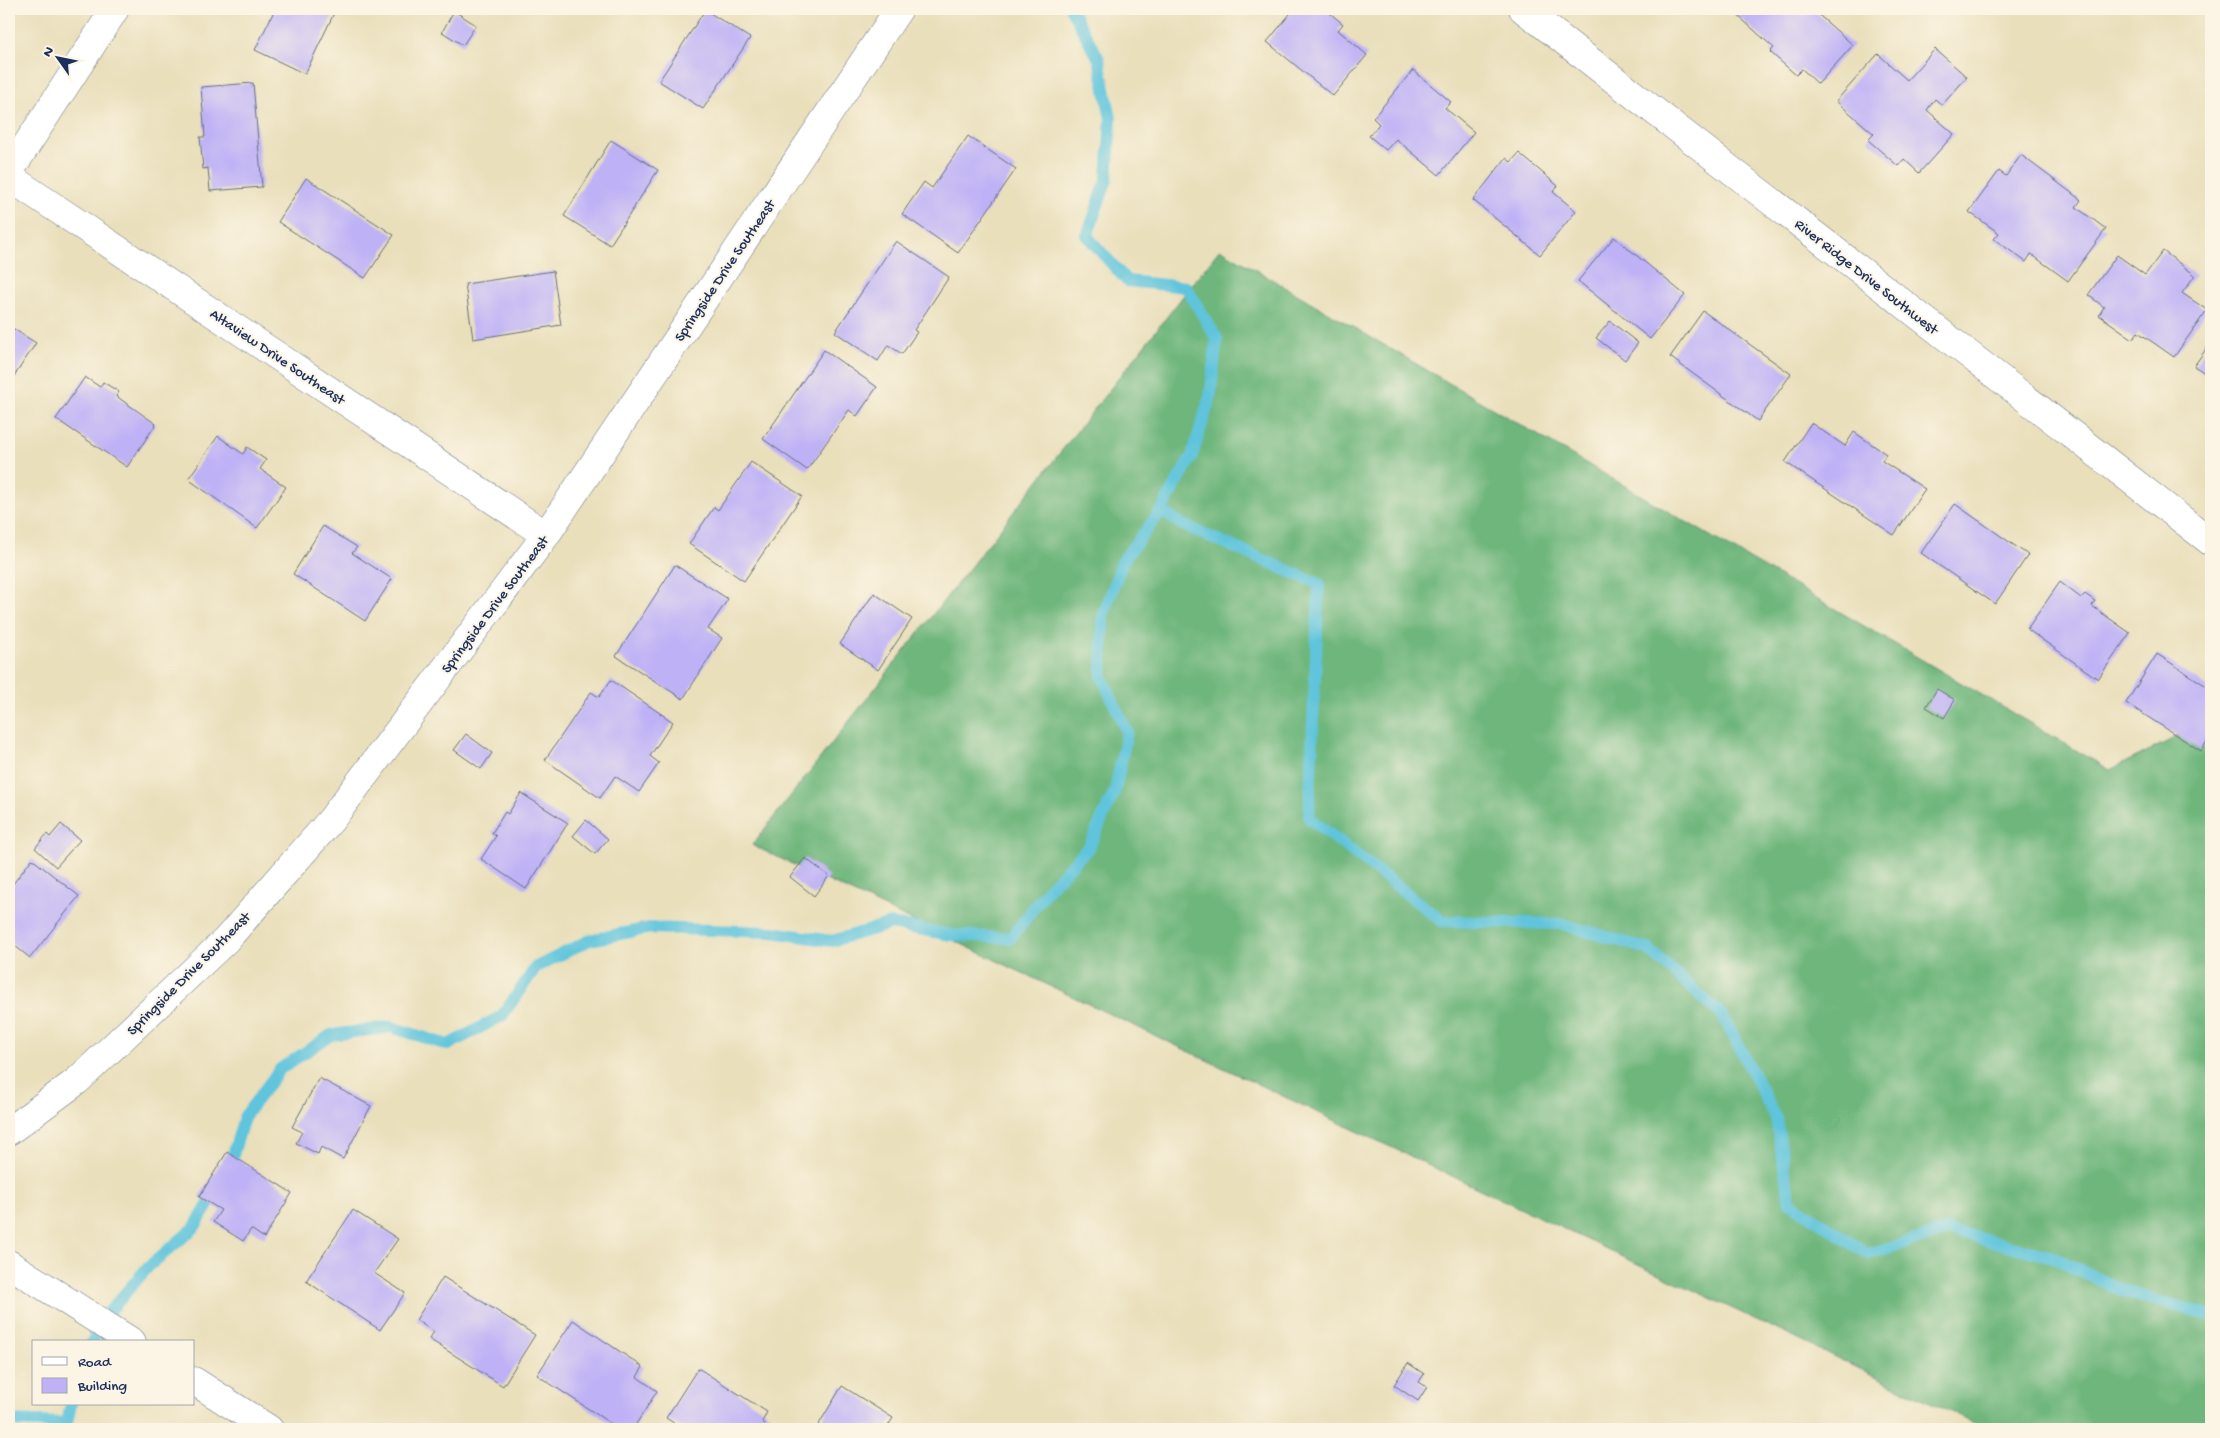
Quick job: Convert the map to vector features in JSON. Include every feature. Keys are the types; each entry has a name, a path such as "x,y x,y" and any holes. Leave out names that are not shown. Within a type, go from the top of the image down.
{"street":[{"path":"9,172 114,9"},
{"name":"Springside Drive Southeast","path":"9,1131 76,1081 226,940 331,820 546,535 899,9"},
{"name":"River Ridge Drive Southwest","path":"1523,9 2211,542"},
{"name":"Altaview Drive Southeast","path":"9,177 546,535"},
{"path":"9,1264 129,1340"},
{"path":"195,1382 270,1429"}],"green space":[{"path":"1220,249 2110,770 2211,720 2211,1429 1987,1429 752,845"}],"building":[{"path":"275,9 336,9 305,74 255,50"},
{"path":"1294,9 1325,9 1343,24 1338,30 1367,55 1333,96 1267,42"},
{"path":"1739,9 1812,9 1853,45 1818,84 1802,69 1796,75 1770,52 1774,48 1735,13"},
{"path":"705,10 750,38 703,109 659,81"},
{"path":"454,11 476,25 463,45 442,32"},
{"path":"1935,49 1967,77 1942,105 1935,99 1927,110 1954,134 1919,173 1904,159 1898,166 1868,140 1874,134 1836,101 1878,54 1907,80"},
{"path":"1413,70 1451,102 1445,108 1474,132 1439,175 1396,139 1386,150 1369,136 1379,124 1373,118"},
{"path":"253,83 262,187 210,191 208,168 203,169 200,137 205,137 201,87"},
{"path":"968,136 1016,169 958,253 902,214 924,182 932,188"},
{"path":"611,140 658,170 610,245 564,216"},
{"path":"1519,153 1558,186 1553,192 1576,211 1540,255 1473,200 1506,158 1511,162"},
{"path":"2021,155 2081,200 2076,207 2106,229 2068,281 2031,254 2026,262 1994,239 1999,233 1969,212 1999,171 2006,176"},
{"path":"306,178 394,235 365,278 278,222"},
{"path":"1614,237 1685,295 1650,339 1578,281"},
{"path":"896,241 949,277 914,330 917,332 902,354 888,345 878,361 835,332"},
{"path":"2163,251 2195,275 2182,293 2207,310 2174,357 2138,332 2133,339 2099,315 2104,307 2088,295 2117,255 2145,275"},
{"path":"553,271 561,325 473,339 465,284"},
{"path":"1703,311 1791,374 1758,421 1670,357"},
{"path":"1610,321 1638,343 1625,360 1596,338"},
{"path":"9,326 36,343 9,384"},
{"path":"2211,342 2211,377 2194,366"},
{"path":"824,350 877,387 857,416 849,410 807,470 763,439"},
{"path":"85,377 100,387 103,382 119,392 116,396 156,424 127,467 56,419"},
{"path":"1811,423 1845,446 1854,432 1886,454 1882,461 1925,489 1894,535 1785,462"},
{"path":"218,436 243,454 247,447 266,460 260,469 286,487 257,528 188,479"},
{"path":"751,462 802,496 744,581 689,544 714,507 718,510"},
{"path":"1955,504 2028,555 1995,604 1921,553"},
{"path":"323,526 357,547 352,553 392,579 365,621 293,574"},
{"path":"675,565 728,599 708,629 722,638 683,699 616,656"},
{"path":"2060,582 2081,598 2085,594 2095,601 2092,606 2130,633 2098,679 2027,629"},
{"path":"874,593 912,619 878,670 840,644"},
{"path":"2157,654 2211,689 2211,735 2201,751 2126,703"},
{"path":"611,680 673,722 650,756 659,763 639,792 615,776 600,798 545,760 591,692 599,697"},
{"path":"1937,689 1955,700 1944,718 1926,707"},
{"path":"466,734 492,753 481,769 454,750"},
{"path":"521,793 568,823 526,889 481,859 496,836 492,833 505,812 508,814"},
{"path":"586,820 608,839 595,854 573,836"},
{"path":"61,824 80,840 56,867 35,848 47,834 50,837"},
{"path":"805,858 829,876 814,896 790,877"},
{"path":"32,859 79,896 30,958 9,941 9,889"},
{"path":"319,1078 371,1106 343,1159 321,1147 318,1154 296,1143 302,1132 292,1127"},
{"path":"227,1152 292,1193 264,1238 251,1229 243,1241 213,1222 221,1210 199,1197"},
{"path":"353,1210 398,1239 374,1273 405,1293 380,1330 306,1281"},
{"path":"443,1277 535,1335 503,1386 429,1339 434,1332 416,1320"},
{"path":"573,1320 643,1367 637,1377 657,1391 633,1429 619,1429 537,1375"},
{"path":"1408,1363 1424,1374 1419,1382 1427,1387 1418,1401 1394,1385"},
{"path":"698,1368 767,1412 762,1422 774,1429 683,1429 666,1418"},
{"path":"842,1386 893,1418 886,1429 816,1429"}],"waterway":[{"path":"228,1172 244,1117 280,1069 331,1035 391,1027 448,1045 502,1016 536,967 590,940 650,928 772,932 832,941 891,924 951,935 1011,938 1047,890 1089,847 1115,791 1127,732 1102,677 1103,616 1123,560 1161,511 1192,456 1210,398 1217,339 1186,287 1127,281 1087,236 1107,179 1111,119 1099,59 1071,9"},
{"path":"1161,511 1183,525 1319,584 1309,818 1442,921 1562,924 1648,949 1723,1016 1776,1118 1790,1202 1868,1254 1948,1230 2053,1257 2123,1291 2211,1316"},
{"path":"93,1340 108,1313 148,1267 194,1228 218,1189"},
{"path":"9,1421 67,1423 71,1406"}]}
